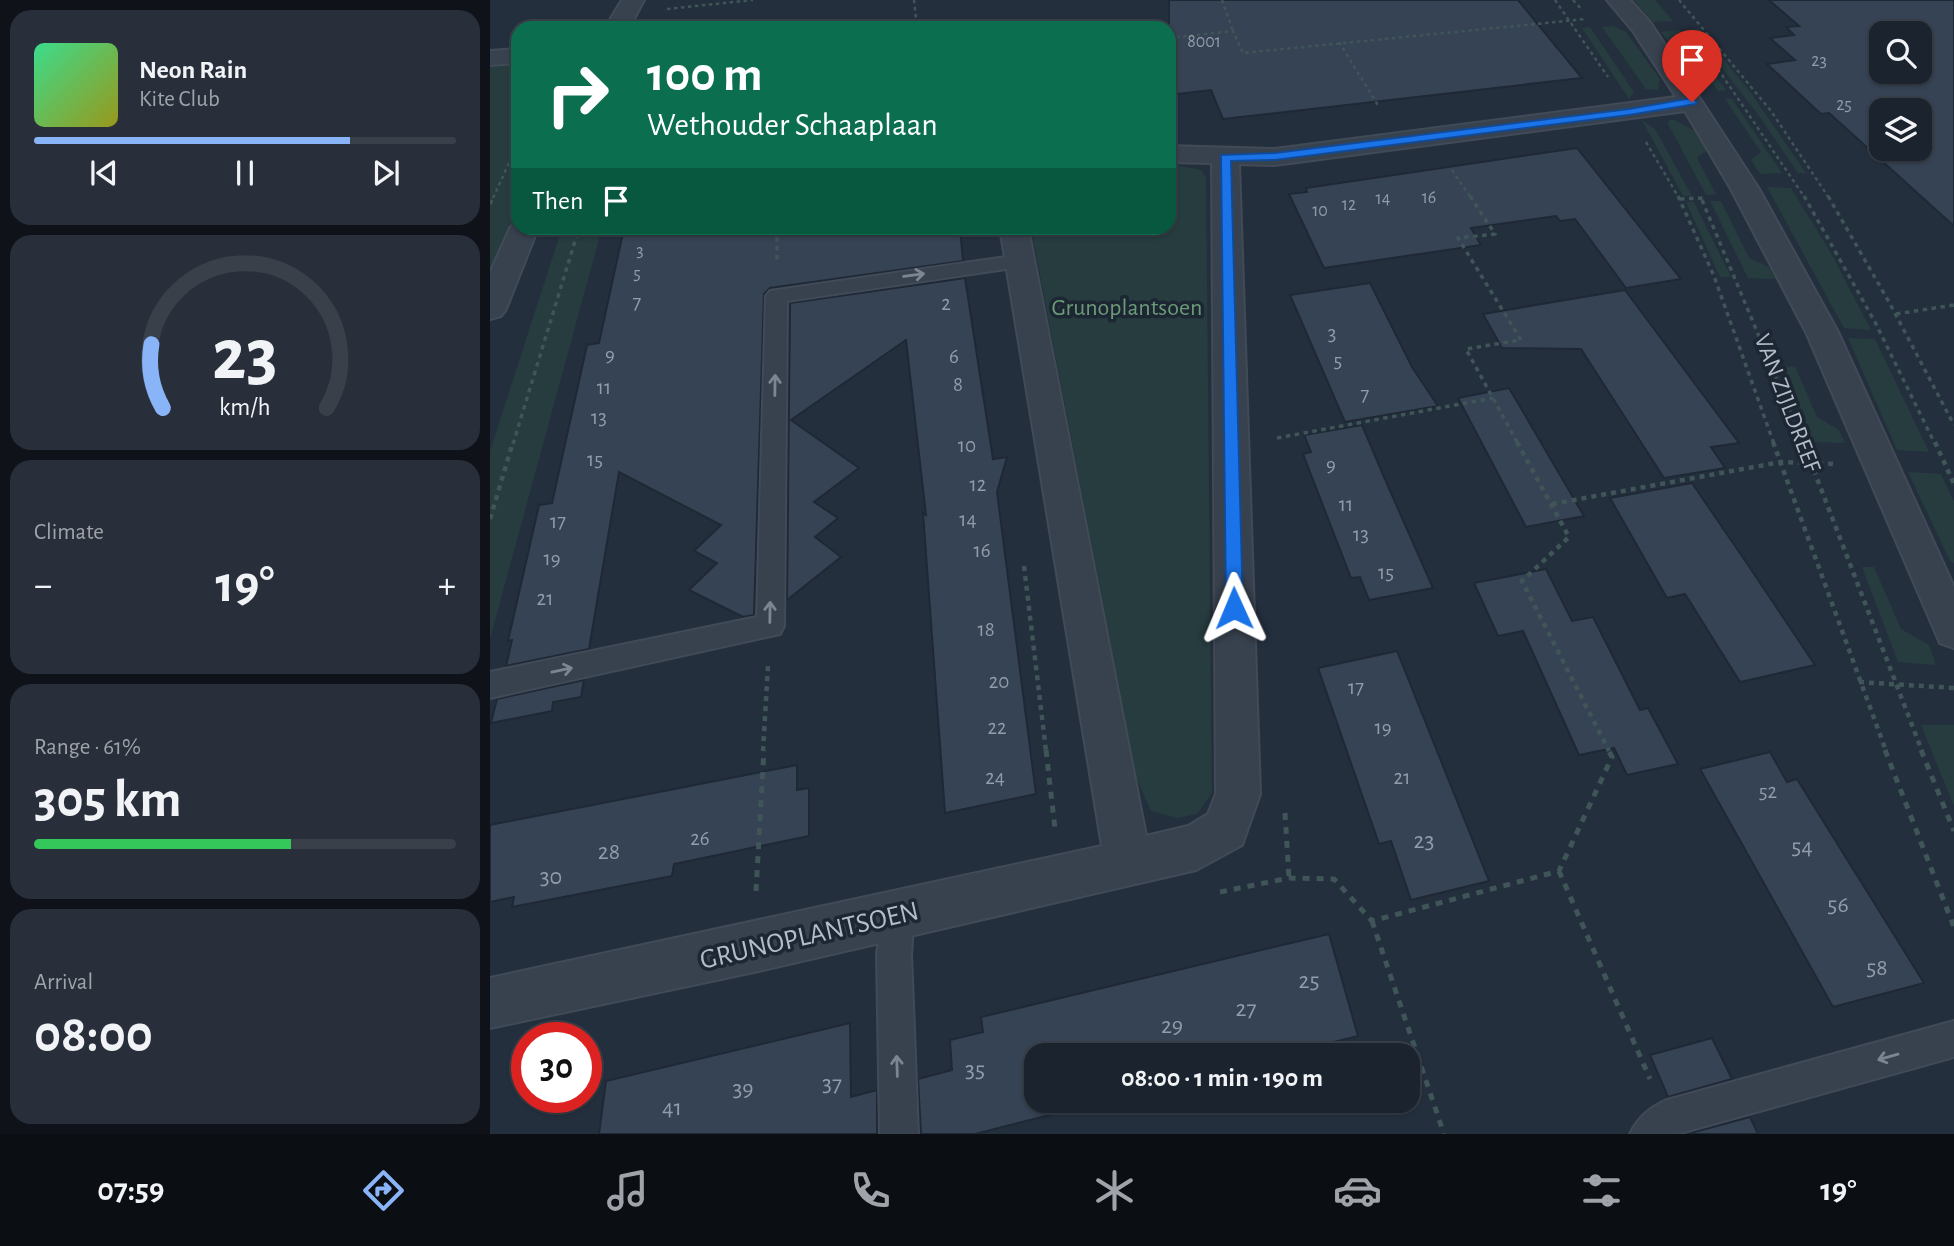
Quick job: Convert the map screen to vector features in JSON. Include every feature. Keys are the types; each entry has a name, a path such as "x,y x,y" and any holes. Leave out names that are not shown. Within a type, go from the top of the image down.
{"street":[{"path":"1618,0 1642,27 1692,102 1745,189 1822,332 1954,631"},
{"path":"621,21 633,1 663,5"},
{"path":"490,58 511,56"},
{"path":"1176,154 1275,157 1692,102"},
{"name":"GRUNOPLANTSOEN","path":"490,1003 754,947 1196,847 1226,829 1238,794 1225,157"},
{"path":"490,309 521,235"},
{"path":"1017,244 1128,863"}],"lane":[{"path":"492,684 770,626 777,296 1017,244"},
{"path":"898,914 894,954 899,1134"},
{"path":"1658,1126 1954,1038"}],"path":[{"path":"663,5 753,0"},
{"path":"914,0 916,21"},
{"path":"1222,0 1243,52 1590,19 1573,0"},
{"path":"1555,0 1572,20 1629,112 1679,200 1714,276 1859,682 1954,927"},
{"path":"1679,0 1758,96 1818,180 1896,314 1954,425"},
{"path":"1176,37 1233,32"},
{"path":"1339,42 1400,141"},
{"path":"490,204 511,158"},
{"path":"1447,162 1495,234 1458,238 1521,340 1466,349 1569,537 1522,581 1612,757 1559,872 1658,1126"},
{"name":"VAN ZIJLDREEF","path":"1695,188 1745,294 1894,684 1954,831"},
{"path":"490,519 577,235"},
{"path":"1896,314 1954,305"},
{"path":"1271,439 1493,398"},
{"path":"1552,504 1781,462 1811,463"},
{"path":"1024,563 1056,835"},
{"path":"754,947 770,626"},
{"path":"1859,682 1954,688"},
{"path":"1284,810 1289,878 1334,879 1371,921 1444,1134"},
{"path":"1371,921 1559,872"}],"green space":[{"path":"1634,0 1655,0 1673,21 1653,22"},
{"path":"1613,26 1626,32 1660,79 1658,90 1646,89 1602,27"},
{"path":"1590,27 1634,92 1629,99 1582,28"},
{"path":"1692,29 1700,29 1751,93 1806,173 1798,173 1759,116"},
{"path":"1680,30 1726,90 1718,91 1689,52 1673,47 1661,32"},
{"path":"511,65 511,224 490,277 490,67"},
{"path":"1725,99 1732,99 1782,173 1760,174 1751,160 1761,152"},
{"path":"1642,120 1655,129 1692,196 1683,196"},
{"path":"1669,120 1695,131 1707,150 1697,158 1716,194 1706,195 1668,124"},
{"name":"Grunoplantsoen","path":"1176,165 1201,170 1206,177 1212,793 1197,814 1177,818 1151,811 1136,778 1032,235 1176,235"},
{"path":"1767,187 1791,188 1832,255 1871,330 1844,328"},
{"path":"1710,201 1721,201 1749,258 1769,267 1776,279 1748,278"},
{"path":"1686,202 1694,202 1731,277 1720,277"},
{"path":"560,235 600,235 490,639 490,451"},
{"path":"1848,338 1875,339 1929,452 1897,450"},
{"path":"1795,366 1817,417 1839,430 1845,443 1813,442 1784,367"},
{"path":"1908,472 1941,474 1954,502 1954,563 1950,561"},
{"path":"1862,567 1874,567 1901,629 1929,645 1936,665 1898,662"},
{"path":"1921,725 1954,725 1954,806"}],"building":[{"path":"1169,0 1518,0 1582,78 1223,119 1211,90 1176,94 1176,21 1169,21"},
{"path":"1769,0 1954,0 1954,226 1882,161 1932,161 1932,98 1869,98 1869,149 1829,113 1821,114 1767,64 1795,60 1770,38 1794,35 1786,27 1799,26"},
{"path":"1577,148 1681,279 1626,288 1575,219 1560,221 1556,216 1471,228 1481,245 1324,268 1289,194 1307,192 1306,188"},
{"path":"622,235 961,235 963,261 770,288 764,294 754,615 743,617 689,590 717,563 694,551 721,525 619,472 589,649 506,666 512,640 508,641 539,505 552,503 587,345 599,343"},
{"path":"965,278 993,459 1007,457 997,492 1036,794 945,813 923,513 926,515 906,340 791,420 859,468 814,502 838,518 815,537 841,557 787,600 790,303"},
{"path":"1370,283 1412,367 1438,406 1345,422 1290,295"},
{"path":"1625,290 1739,443 1711,447 1725,468 1664,478 1581,349 1502,348 1483,314"},
{"path":"1509,388 1584,516 1526,527 1458,398"},
{"path":"1362,425 1433,588 1369,600 1360,577 1351,578 1303,454 1311,452 1304,435"},
{"path":"1692,483 1815,665 1740,682 1685,594 1667,598 1610,498"},
{"path":"1546,569 1572,621 1593,617 1640,710 1648,708 1678,764 1627,775 1614,748 1579,755 1523,631 1498,636 1474,583"},
{"path":"1397,651 1489,881 1411,900 1391,841 1379,844 1318,668"},
{"path":"584,680 581,697 553,702 552,711 491,723 497,699"},
{"path":"1770,752 1787,782 1797,779 1924,983 1833,1007 1700,769"},
{"path":"797,765 797,790 809,788 809,836 674,864 672,876 512,907 514,897 490,902 490,825"},
{"path":"1329,934 1358,1036 1330,1043 1024,1043 1024,1113 1058,1113 975,1134 921,1134 918,1079 952,1070 950,1040 983,1032 981,1017"},
{"path":"850,1023 851,1097 877,1090 877,1134 599,1134 606,1081"},
{"path":"1712,1038 1732,1079 1668,1097 1650,1055"},
{"path":"1750,1117 1758,1134 1687,1134"}],"route":[{"path":"1234,608 1225,157 1275,157 1692,102"}]}
